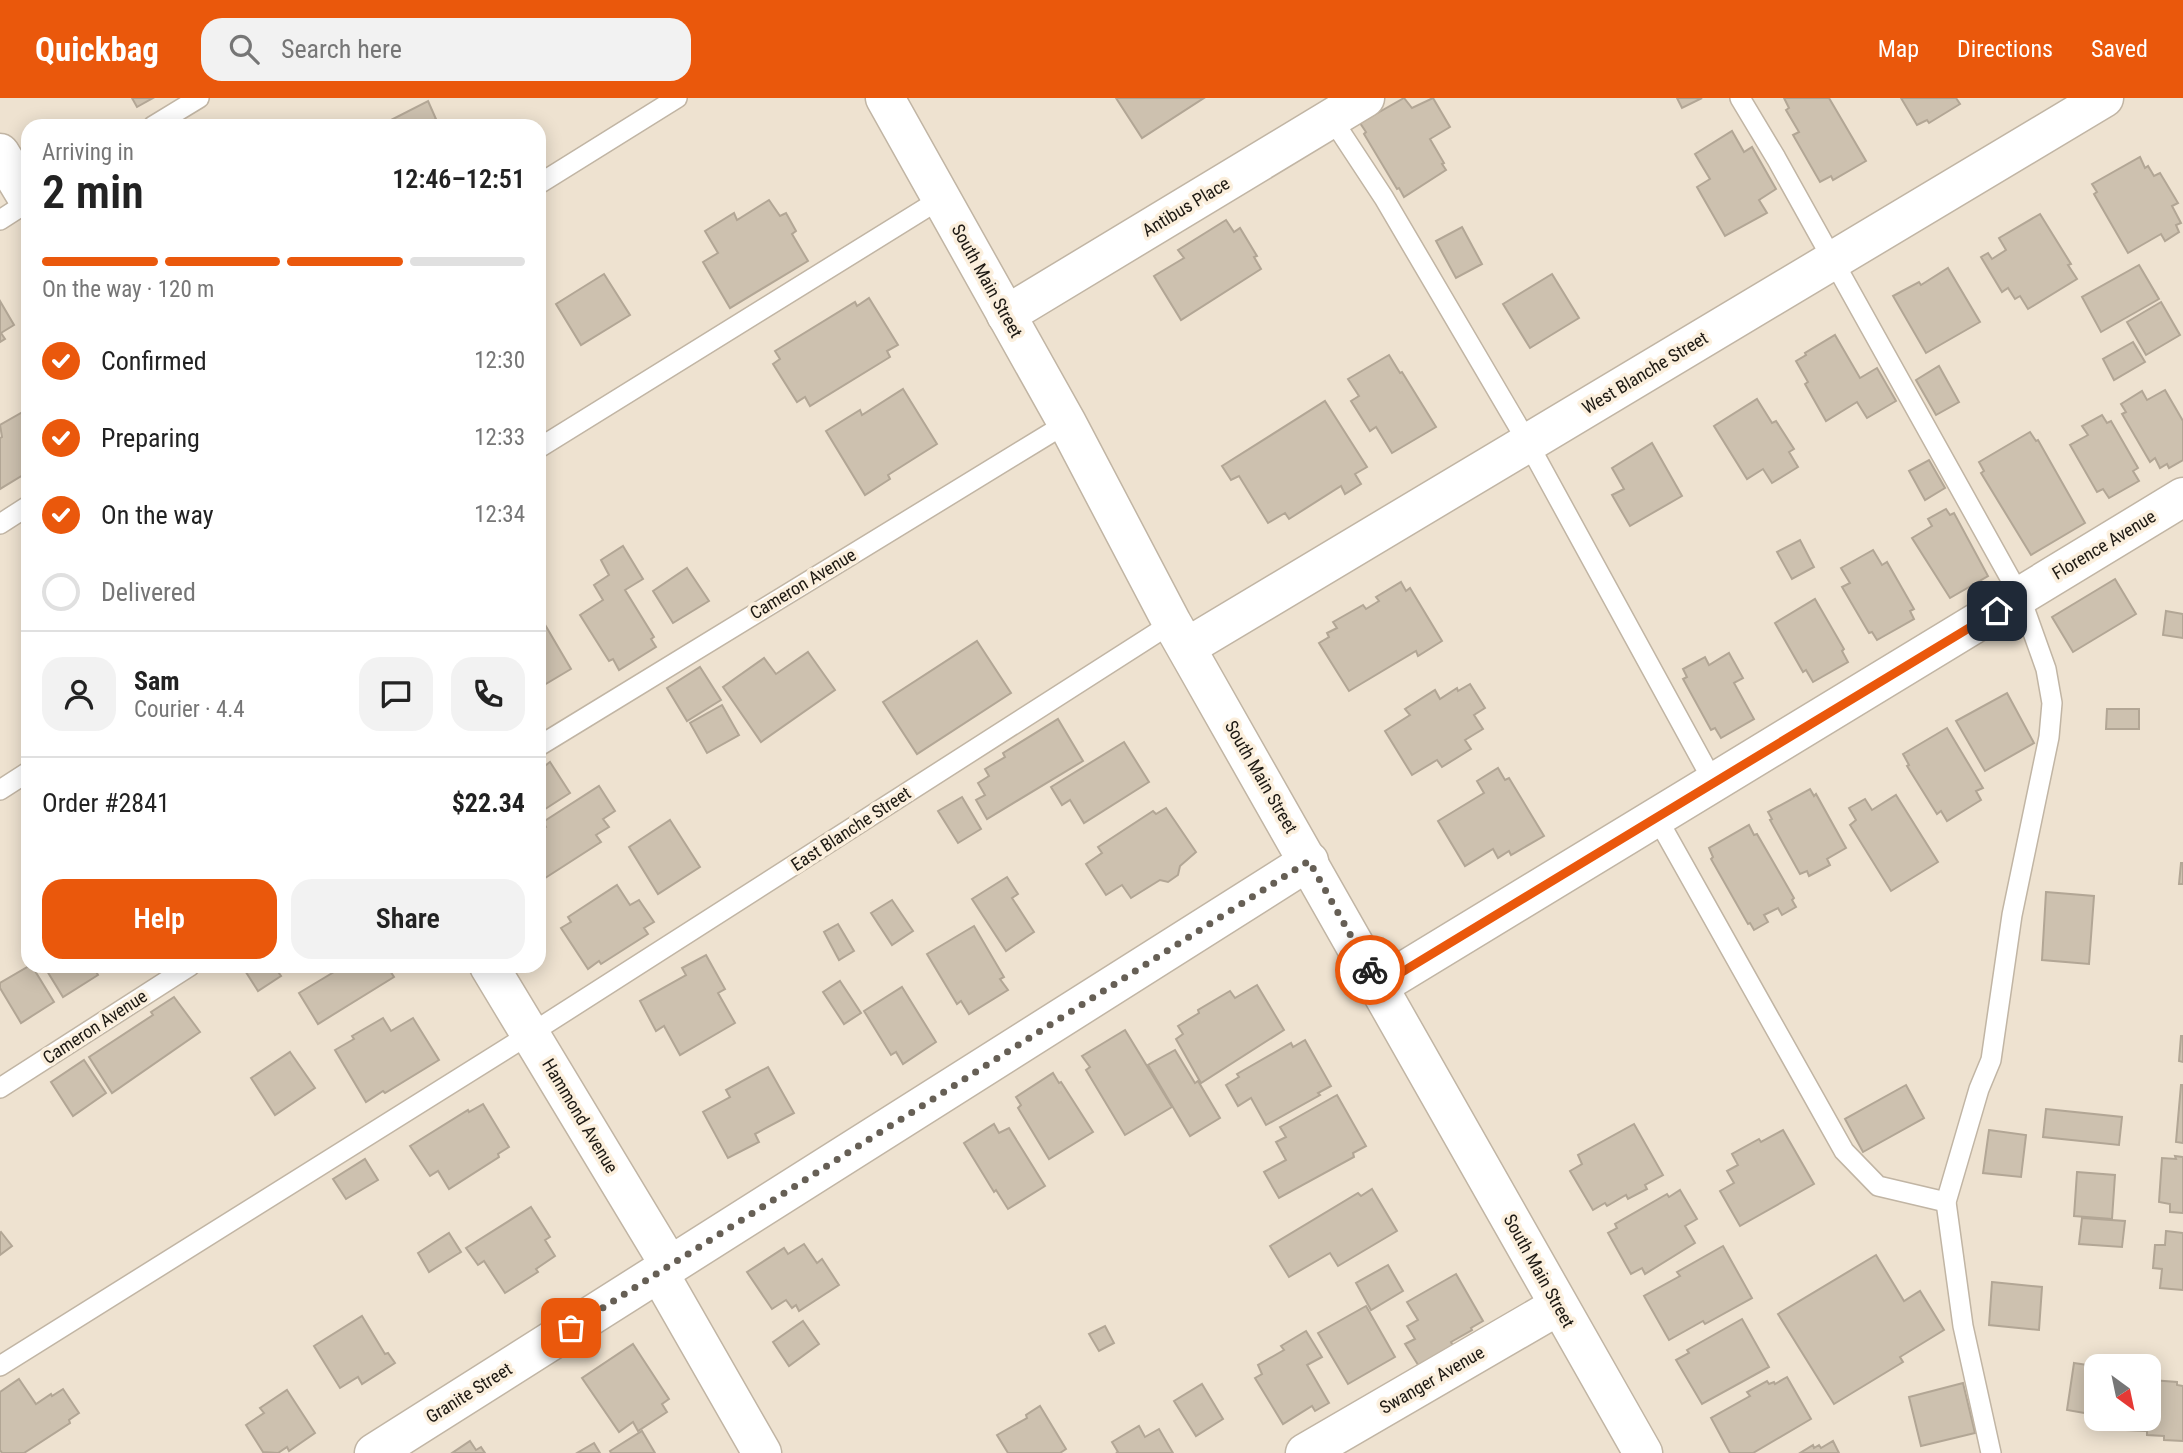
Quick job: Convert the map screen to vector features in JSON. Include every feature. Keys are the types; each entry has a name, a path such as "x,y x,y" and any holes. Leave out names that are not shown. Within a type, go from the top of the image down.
{"main road":[{"name":"South Main Street","path":"885,98 1067,423 1180,635 1643,1453"},
{"name":"Antibus Place","path":"1006,316 1366,98"},
{"name":"West Blanche Street","path":"1180,635 1528,443 2104,98"},
{"path":"0,153 21,189"},
{"name":"Florence Avenue","path":"1379,986 2183,498"},
{"name":"Granite Street","path":"374,1453 1309,861"},
{"name":"Hammond Avenue","path":"493,973 665,1269 762,1453"},
{"name":"Swanger Avenue","path":"1305,1453 1558,1306"}],"lane":[{"path":"164,119 199,98"},
{"path":"546,180 677,98"},
{"path":"1740,98 2020,596 2046,669 2052,704 2049,737 2012,915 1991,1060 1979,1089 1946,1202 1963,1325 1991,1453"},
{"path":"1332,119 1384,198 1528,443 1714,783"},
{"path":"546,444 942,198"},
{"path":"0,220 21,206"},
{"name":"Cameron Avenue","path":"546,742 1067,423"},
{"path":"0,524 21,510"},
{"name":"East Blanche Street","path":"0,1366 530,1034 1180,635"},
{"path":"0,790 21,776"},
{"path":"1657,818 1844,1151 1878,1186 1946,1202"},
{"name":"Cameron Avenue","path":"0,1088 179,973"}],"building":[{"path":"132,98 153,98 137,107"},
{"path":"1116,98 1204,98 1142,138"},
{"path":"1404,98 1412,108 1433,98 1450,127 1430,139 1446,170 1404,197 1364,134 1366,132 1360,123"},
{"path":"1677,98 1702,98 1682,108"},
{"path":"1784,98 1829,98 1866,161 1833,180 1831,176 1820,182 1793,135 1799,132 1786,110 1789,108"},
{"path":"1901,98 1956,98 1960,104 1929,123 1927,120 1917,125"},
{"path":"428,101 436,119 393,119"},
{"path":"1732,131 1744,152 1752,147 1776,189 1759,200 1767,213 1725,236 1697,187 1710,179 1695,154"},
{"path":"2140,157 2145,168 2148,166 2154,176 2160,173 2178,203 2172,206 2181,223 2176,225 2179,232 2165,241 2161,234 2128,253 2094,194 2097,192 2092,184"},
{"path":"769,200 780,216 786,213 796,231 792,234 808,261 730,308 703,262 718,253 705,231 734,213 737,220"},
{"path":"2040,214 2071,264 2068,265 2077,279 2028,309 2020,296 2015,299 2008,288 2002,292 1981,257 1988,253 1992,259 2006,250 1999,238"},
{"path":"1226,220 1234,232 1240,228 1257,256 1254,257 1261,269 1181,320 1154,276 1184,258 1178,250"},
{"path":"1462,227 1482,264 1456,278 1436,241"},
{"path":"2139,265 2159,299 2101,332 2082,297"},
{"path":"1948,268 1980,322 1926,353 1893,296 1919,282 1921,285"},
{"path":"604,274 630,315 581,345 556,304"},
{"path":"1552,274 1579,318 1530,348 1503,304"},
{"path":"869,298 898,345 887,351 890,357 810,406 805,397 797,402 773,364 780,359 775,351 855,302 857,306"},
{"path":"0,301 14,325 1,333 5,339 0,342"},
{"path":"2161,302 2180,335 2146,355 2127,322"},
{"path":"1835,335 1860,378 1877,368 1896,401 1867,418 1857,402 1826,421 1805,384 1808,382 1796,361"},
{"path":"2133,342 2145,362 2114,380 2103,359"},
{"path":"1389,355 1436,427 1392,453 1376,427 1370,431 1351,401 1359,396 1348,379"},
{"path":"1939,366 1959,402 1936,415 1916,380"},
{"path":"903,389 937,444 888,475 890,479 865,495 826,431 860,410 862,415"},
{"path":"2165,390 2183,421 2183,460 2169,468 2167,464 2160,468 2155,458 2150,462 2122,414 2126,412 2121,404 2142,391 2147,400"},
{"path":"1757,399 1772,423 1776,421 1794,449 1789,452 1798,467 1772,483 1763,469 1747,479 1714,426"},
{"path":"1325,401 1367,467 1355,474 1361,484 1345,494 1341,486 1289,519 1285,513 1268,523 1239,476 1231,480 1222,466"},
{"path":"21,413 21,476 0,489 2,437 0,425"},
{"path":"2102,415 2107,423 2111,421 2138,468 2133,471 2139,481 2109,498 2103,489 2097,492 2070,445 2088,435 2082,426"},
{"path":"2030,432 2036,441 2038,440 2085,523 2031,555 1981,473 1984,471 1979,462"},
{"path":"1652,443 1682,496 1630,526 1612,495 1624,489 1612,468"},
{"path":"1929,460 1945,488 1925,500 1909,471"},
{"path":"1946,509 1950,515 1954,513 1988,576 1950,598 1912,538 1932,526 1928,519"},
{"path":"1800,540 1814,567 1792,579 1777,552"},
{"path":"623,546 643,579 625,590 654,637 651,639 656,647 619,670 613,659 609,661 580,615 603,600 594,585 609,575 601,560"},
{"path":"1873,550 1882,565 1887,562 1914,609 1910,611 1914,619 1877,640 1872,632 1869,633 1842,587 1850,583 1841,568"},
{"path":"687,568 709,601 673,623 653,591"},
{"path":"2115,579 2136,614 2073,652 2052,617"},
{"path":"1401,582 1406,591 1410,588 1442,641 1418,656 1416,651 1349,691 1319,643 1329,637 1327,633 1337,628 1333,622 1363,605 1366,609 1379,601 1376,597"},
{"path":"1815,599 1844,649 1842,651 1848,662 1813,682 1806,670 1803,672 1775,623"},
{"path":"2166,611 2183,614 2183,638 2163,635"},
{"path":"546,626 571,669 546,684"},
{"path":"977,641 1011,693 917,754 883,702"},
{"path":"808,652 835,690 761,742 723,687 764,658 776,674"},
{"path":"1729,653 1743,678 1734,683 1754,719 1721,738 1715,728 1711,730 1683,679 1687,677 1683,669 1705,657 1709,665"},
{"path":"700,667 721,700 687,721 667,688"},
{"path":"1470,684 1485,708 1474,715 1483,729 1465,740 1471,749 1442,767 1437,760 1412,775 1385,731 1410,715 1405,709 1435,690 1440,699 1457,688 1458,691"},
{"path":"2007,693 2034,743 1985,771 1956,721"},
{"path":"722,705 739,735 707,753 690,723"},
{"path":"2107,709 2139,709 2139,729 2106,729"},
{"path":"1058,719 1083,761 987,819 976,800 985,795 978,783 989,776 985,769 1005,757 1003,753"},
{"path":"1947,728 1983,788 1976,791 1981,800 1947,821 1941,811 1937,814 1907,766 1909,765 1903,754"},
{"path":"1124,742 1149,782 1084,823 1070,800 1062,805 1051,787"},
{"path":"550,762 570,793 546,808 546,765"},
{"path":"1498,768 1505,780 1509,778 1544,836 1511,855 1509,851 1498,858 1493,849 1465,866 1438,821 1484,793 1477,781"},
{"path":"599,786 615,811 603,819 609,827 596,835 601,842 546,877 546,820"},
{"path":"1810,789 1814,796 1816,794 1846,848 1827,859 1830,865 1809,876 1807,871 1800,874 1768,812"},
{"path":"1896,795 1938,862 1891,891 1850,825 1856,820 1849,808 1865,799 1872,810"},
{"path":"962,797 981,829 958,843 938,811"},
{"path":"1166,808 1196,852 1180,866 1178,875 1168,882 1160,880 1131,898 1122,885 1106,895 1086,864 1102,853 1098,847 1153,811 1156,814"},
{"path":"670,820 700,867 658,894 629,847"},
{"path":"1749,825 1794,898 1792,900 1796,907 1782,915 1778,908 1764,915 1768,922 1754,930 1711,859 1713,857 1709,848"},
{"path":"2181,863 2183,884 2179,884"},
{"path":"1007,877 1018,894 1012,898 1034,932 1006,951 972,899"},
{"path":"617,885 630,905 639,900 654,922 644,928 648,934 601,964 599,961 588,969 561,928 571,922 568,917"},
{"path":"2046,892 2094,896 2089,964 2042,960"},
{"path":"892,900 913,931 892,945 871,913"},
{"path":"838,924 854,951 839,960 824,932"},
{"path":"974,926 1004,977 1000,979 1008,990 969,1014 961,1001 957,1004 927,954"},
{"path":"706,955 725,989 718,993 735,1023 680,1055 664,1026 656,1031 640,1001 686,975 682,968"},
{"path":"21,971 21,973 36,973 54,1002 21,1023 0,988 0,983"},
{"path":"48,973 97,973 98,975 63,997"},
{"path":"246,973 279,973 281,976 258,991"},
{"path":"332,973 391,973 394,977 318,1024 299,993"},
{"path":"840,981 861,1013 844,1024 823,992"},
{"path":"1257,985 1284,1030 1201,1083 1176,1039 1183,1034 1178,1026 1199,1013 1198,1010 1230,991 1235,998"},
{"path":"902,987 936,1042 903,1064 896,1052 891,1055 864,1011"},
{"path":"174,997 200,1032 112,1093 89,1057 153,1015 151,1012"},
{"path":"383,1018 391,1031 413,1018 439,1060 366,1102 335,1050 354,1039 352,1036"},
{"path":"1125,1030 1172,1107 1125,1135 1086,1070 1090,1067 1082,1056"},
{"path":"2183,1036 2183,1062 2179,1061"},
{"path":"1305,1040 1331,1086 1266,1125 1251,1098 1238,1106 1226,1085 1239,1077 1237,1074 1291,1043 1293,1047"},
{"path":"1175,1050 1220,1118 1190,1136 1148,1065"},
{"path":"290,1052 315,1088 275,1115 251,1078"},
{"path":"84,1060 106,1093 73,1116 51,1082"},
{"path":"768,1067 794,1113 755,1134 759,1142 728,1158 703,1112 730,1097 726,1090"},
{"path":"1053,1073 1093,1132 1049,1159 1018,1108 1021,1105 1016,1097"},
{"path":"1906,1085 1924,1118 1863,1152 1845,1119"},
{"path":"2183,1085 2183,1143 2176,1142"},
{"path":"1337,1095 1366,1146 1353,1153 1354,1157 1279,1198 1264,1172 1286,1160 1276,1142 1286,1137 1280,1127"},
{"path":"483,1104 509,1147 498,1154 499,1157 449,1189 438,1171 430,1176 410,1146 468,1110 469,1112"},
{"path":"2046,1109 2122,1117 2119,1145 2043,1137"},
{"path":"994,1124 999,1133 1009,1128 1045,1186 1008,1209 996,1190 994,1192 964,1143"},
{"path":"1634,1124 1663,1175 1645,1185 1647,1189 1628,1199 1626,1195 1607,1206 1605,1203 1593,1210 1570,1171 1582,1164 1578,1155"},
{"path":"1783,1130 1814,1184 1740,1226 1720,1191 1734,1183 1727,1171 1738,1165 1732,1154"},
{"path":"1989,1130 2026,1135 2021,1177 1983,1173"},
{"path":"2175,1156 2183,1157 2183,1213 2170,1212 2170,1204 2159,1202 2162,1158 2176,1159"},
{"path":"365,1159 378,1180 346,1199 333,1179"},
{"path":"2077,1172 2115,1175 2112,1219 2074,1216"},
{"path":"1372,1189 1397,1231 1338,1266 1330,1253 1289,1277 1270,1246 1358,1193 1361,1196"},
{"path":"1680,1190 1697,1219 1685,1226 1695,1243 1645,1274 1642,1268 1631,1274 1608,1233 1617,1228 1615,1224 1667,1194 1669,1197"},
{"path":"531,1207 550,1237 545,1240 555,1256 536,1269 538,1272 505,1293 484,1261 478,1265 466,1248"},
{"path":"2082,1218 2125,1221 2122,1247 2079,1244"},
{"path":"2166,1231 2183,1233 2183,1290 2160,1288 2162,1269 2153,1268 2155,1245 2165,1245"},
{"path":"0,1233 12,1246 0,1255"},
{"path":"449,1233 461,1252 429,1272 418,1253"},
{"path":"804,1244 817,1263 822,1259 839,1285 799,1311 796,1305 792,1308 786,1300 772,1309 747,1272 784,1248 788,1254"},
{"path":"1723,1246 1752,1298 1669,1340 1644,1296 1680,1276 1677,1272"},
{"path":"1876,1255 1904,1301 1920,1291 1944,1330 1900,1357 1903,1362 1834,1404 1778,1314"},
{"path":"1388,1265 1403,1291 1371,1310 1356,1283"},
{"path":"1456,1274 1483,1321 1451,1342 1454,1347 1420,1368 1405,1344 1415,1339 1407,1326 1418,1320 1407,1302"},
{"path":"1992,1282 2042,1287 2039,1330 1989,1325"},
{"path":"1366,1306 1395,1357 1348,1384 1318,1333"},
{"path":"362,1316 385,1354 388,1353 395,1363 362,1384 358,1377 340,1388 314,1346"},
{"path":"1742,1319 1769,1367 1702,1404 1676,1360 1689,1353 1687,1350"},
{"path":"803,1321 819,1344 789,1366 773,1342"},
{"path":"1105,1326 1114,1343 1099,1351 1089,1334"},
{"path":"1306,1331 1322,1357 1307,1365 1329,1403 1315,1411 1312,1406 1283,1424 1255,1378 1262,1374 1258,1365 1284,1350 1281,1346"},
{"path":"633,1344 669,1399 662,1404 667,1412 638,1431 633,1422 619,1432 582,1378"},
{"path":"2074,1363 2084,1364 2084,1413 2067,1410"},
{"path":"1787,1377 1811,1419 1753,1453 1730,1453 1711,1418 1750,1396 1747,1392 1767,1381 1769,1384 1775,1384"},
{"path":"19,1379 36,1404 63,1389 79,1413 69,1420 70,1423 24,1453 2,1453 0,1392"},
{"path":"2161,1381 2177,1382 2177,1385 2183,1386 2183,1441 2164,1440 2164,1436 2147,1435 2147,1432 2161,1432"},
{"path":"1963,1383 1975,1433 1921,1446 1909,1397"},
{"path":"1202,1384 1223,1419 1196,1436 1174,1401"},
{"path":"287,1390 315,1433 289,1451 287,1447 278,1453 263,1452 246,1425 264,1413 260,1408"},
{"path":"1040,1406 1066,1449 1060,1453 1008,1453 997,1435 1027,1418 1026,1415"},
{"path":"1139,1426 1145,1437 1159,1429 1173,1453 1116,1453 1118,1452 1112,1442"},
{"path":"642,1431 655,1453 611,1453 610,1451"},
{"path":"470,1441 476,1450 481,1447 485,1453 452,1453"},
{"path":"1833,1441 1839,1453 1800,1453 1813,1445 1814,1448 1819,1445 1821,1448"},
{"path":"594,1443 600,1453 577,1453"}],"way so far":[{"path":"571,1328 1309,861 1370,970"}],"route":[{"path":"1370,970 1379,986 1997,611"}]}
